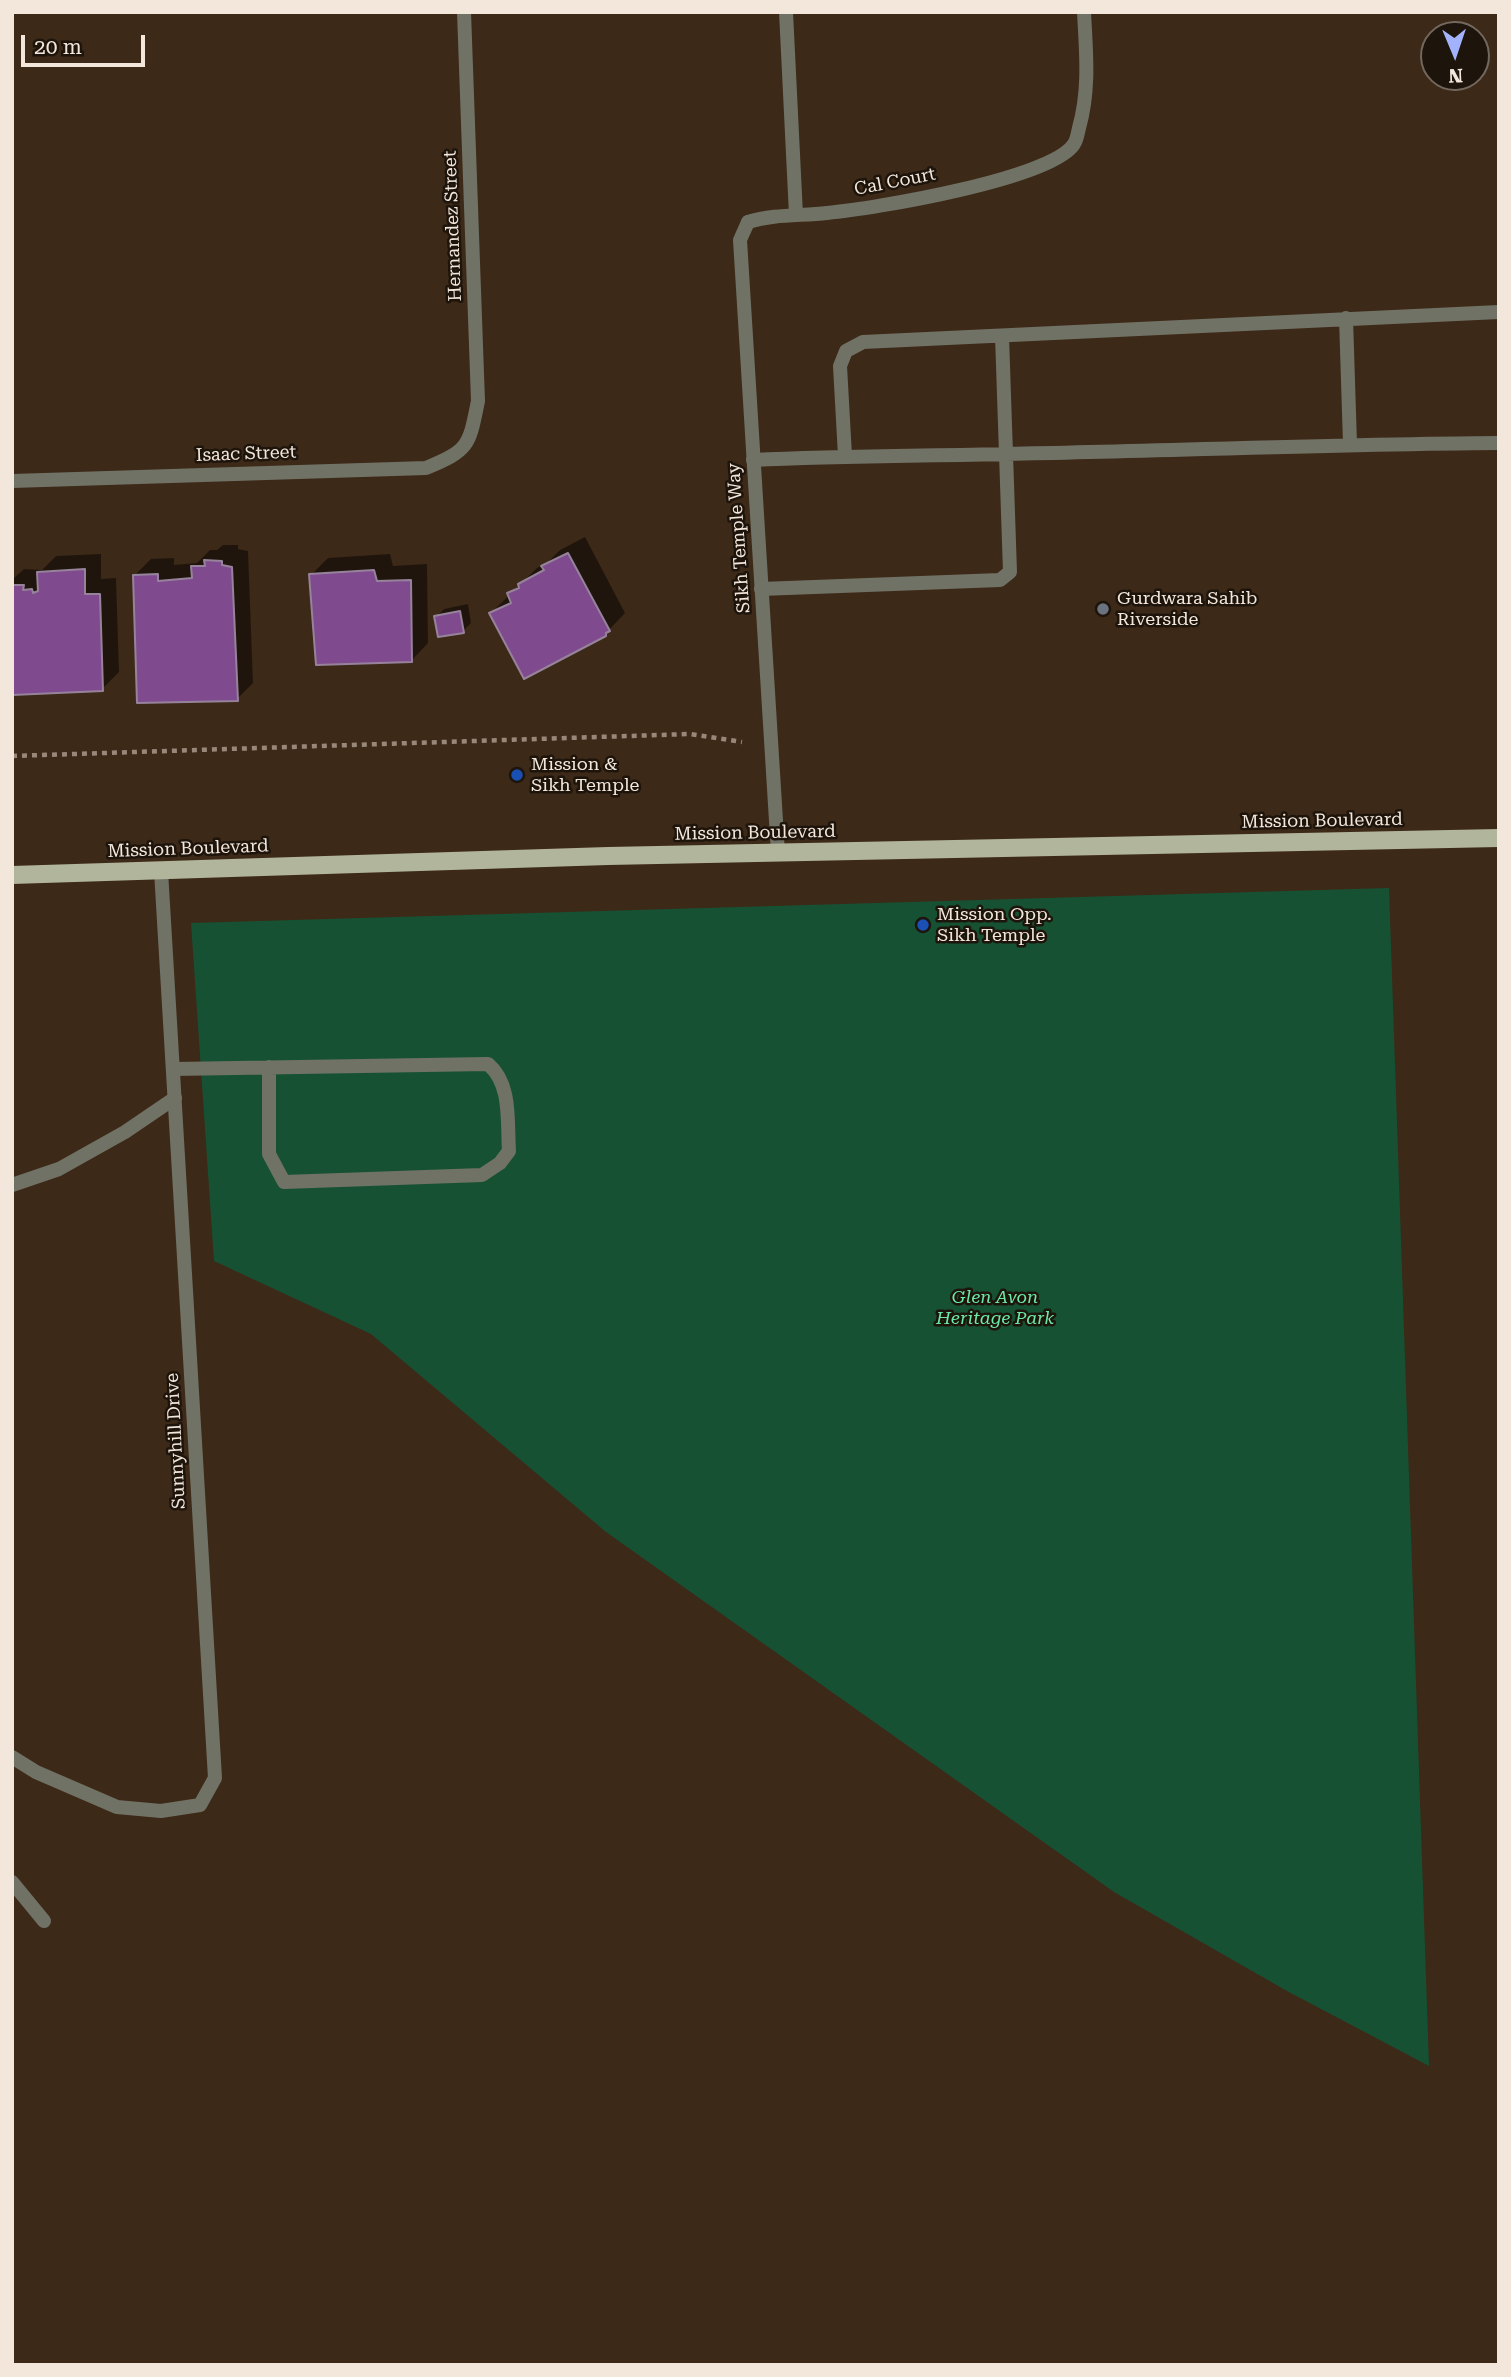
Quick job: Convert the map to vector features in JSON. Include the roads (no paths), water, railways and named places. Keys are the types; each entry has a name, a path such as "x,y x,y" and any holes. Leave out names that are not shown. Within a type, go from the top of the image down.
{"main road":[{"name":"Mission Boulevard","path":"12,876 778,853 1499,838"}],"street":[{"name":"Hernandez Street","path":"464,12 478,401 470,438"},
{"path":"786,12 796,215"},
{"name":"Cal Court","path":"748,222 767,216 826,214 901,203 995,181 1046,165 1074,144 1082,116 1088,79 1084,12"},
{"name":"Sikh Temple Way","path":"748,222 740,240 778,853"},
{"path":"845,456 840,366 846,351 863,342 1499,312"},
{"path":"1346,318 1350,444"},
{"path":"761,589 1000,580 1010,572 1002,336"},
{"name":"Isaac Street","path":"12,481 426,468 453,457 470,438"},
{"path":"753,460 1350,444 1499,443"},
{"name":"Sunnyhill Drive","path":"12,1757 36,1772 117,1807 161,1811 200,1805 215,1778 161,870"},
{"path":"173,1069 269,1067 488,1064 498,1073 506,1097 509,1151 500,1163 482,1175 284,1182 270,1154 269,1067"},
{"path":"12,1185 59,1170 125,1132 175,1098"},
{"path":"12,1882 44,1921"}],"place":[{"name":"Gurdwara Sahib Riverside","path":"1103,609"},
{"name":"Mission & Sikh Temple","path":"517,775"},
{"name":"Mission Opp. Sikh Temple","path":"923,925"}],"park label":[{"name":"Glen Avon Heritage Park","path":"995,1308"}]}
